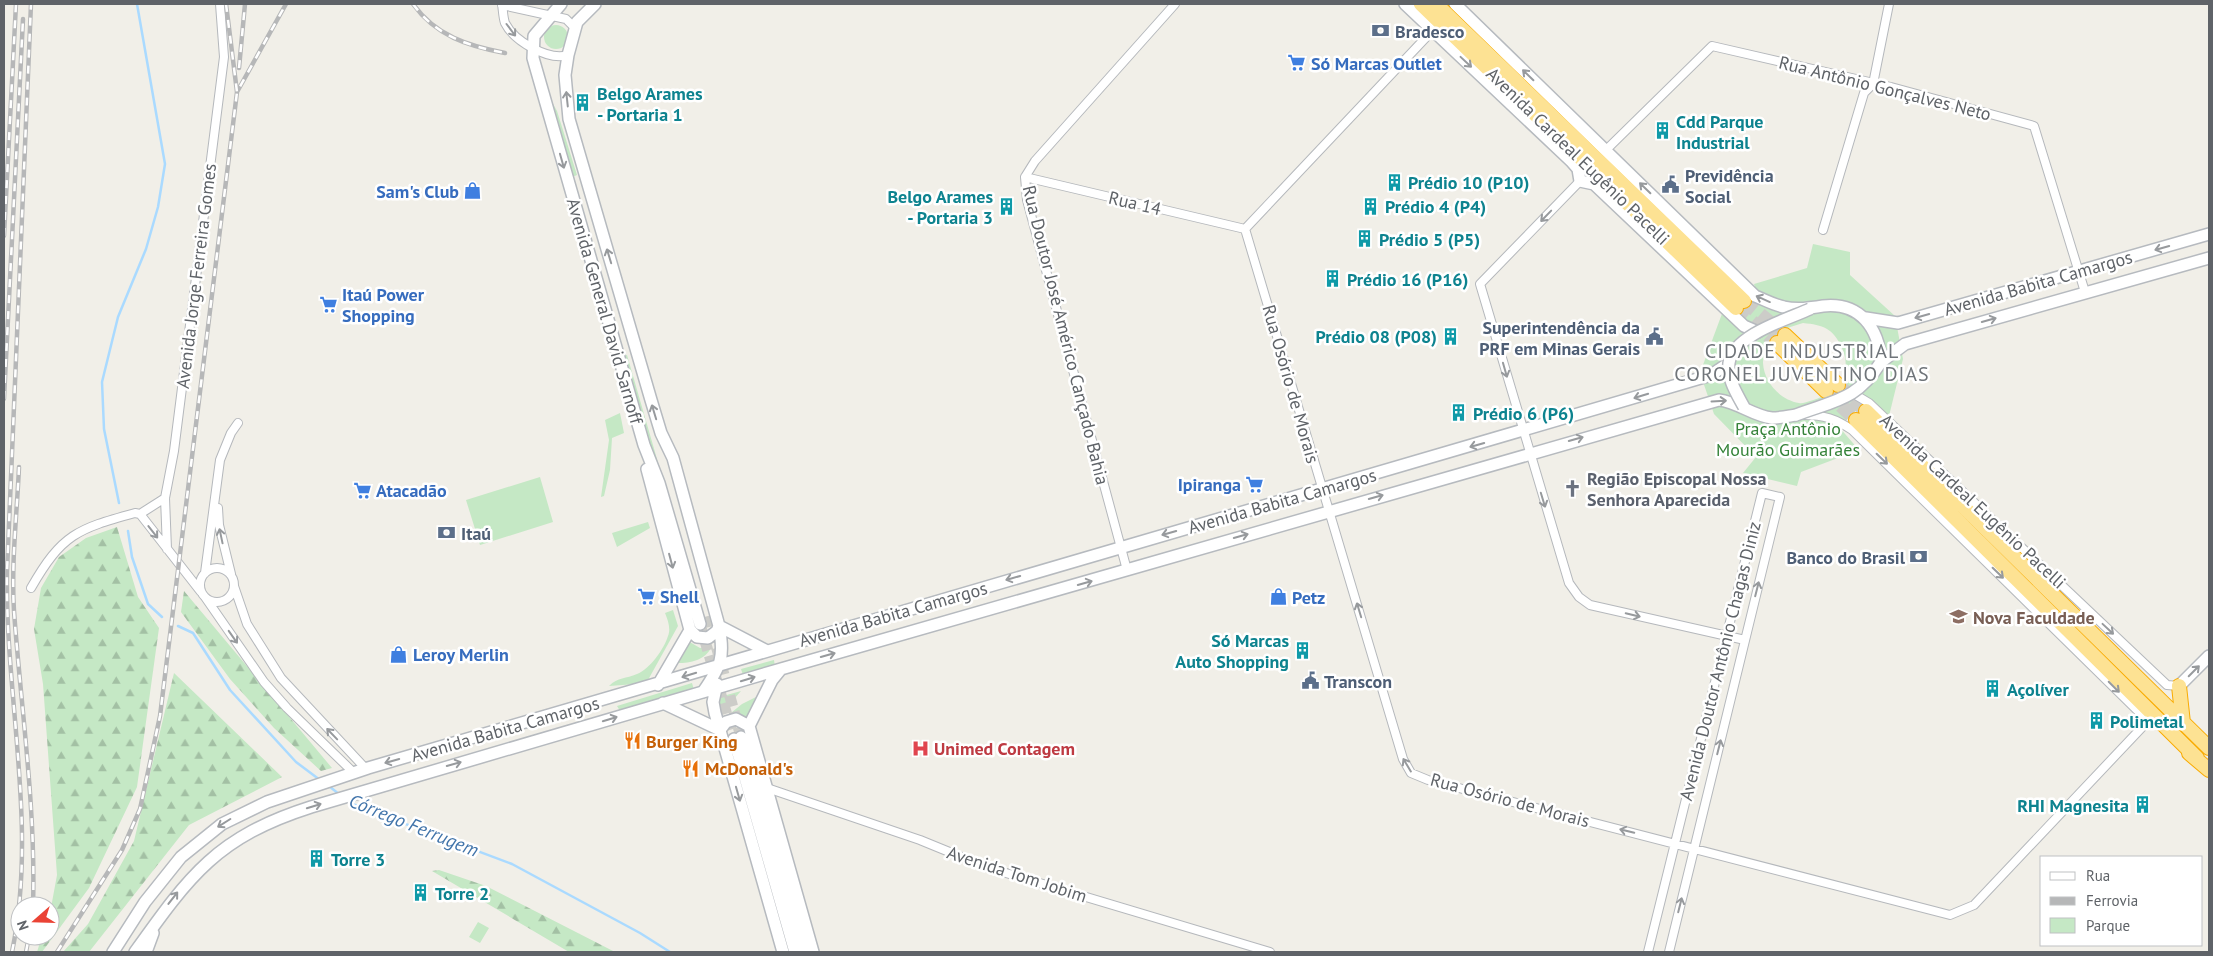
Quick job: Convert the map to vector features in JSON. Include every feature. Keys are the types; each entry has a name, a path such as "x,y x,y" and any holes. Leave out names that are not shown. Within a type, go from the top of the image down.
{"highway":[{"name":"Avenida Cardeal Eugênio Pacelli","path":"1421,4 1740,304 1436,4"},
{"path":"1781,339 1832,388"},
{"name":"Avenida Cardeal Eugênio Pacelli","path":"2197,758 1861,416 2209,748"},
{"path":"2180,686 2183,723"},
{"path":"2148,721 2197,758 2209,770"}],"main road":[{"path":"532,46 534,36 548,17 561,4"},
{"name":"Avenida General David Sarnoff","path":"595,4 577,22 568,55 565,75 570,124 661,433 699,623"},
{"name":"Avenida Cardeal Eugênio Pacelli","path":"1405,4 1571,161 1578,169 1580,181 1594,184 1744,326 1758,332"},
{"name":"Avenida Cardeal Eugênio Pacelli","path":"1458,5 1755,296 1785,307 1810,309"},
{"name":"Avenida General David Sarnoff","path":"532,46 550,120 644,445 650,481 699,623"},
{"name":"Avenida Babita Camargos","path":"1866,318 1897,323 2209,234"},
{"name":"Avenida Babita Camargos","path":"1881,362 1905,344 2209,258"},
{"path":"1838,306 1854,310 1866,318 1880,345 1881,362 1869,380 1854,394 1796,415 1773,418 1758,414 1744,407 1732,387 1729,363 1739,346 1758,332 1810,309 1838,306"},
{"name":"Avenida Babita Camargos","path":"114,952 145,902 180,857 222,824 267,802 367,769 658,685 767,651 1524,432 1711,375 1729,363"},
{"name":"Avenida Babita Camargos","path":"135,952 185,884 204,864 240,836 268,822 373,788 663,703 1529,453 1718,400 1744,407"},
{"name":"Avenida General David Sarnoff","path":"661,433 673,458 719,626 723,650 720,666"},
{"path":"699,623 698,637 708,638 713,635 719,626 767,651"},
{"path":"658,685 699,623"},
{"path":"2180,686 2209,656"},
{"path":"734,662 715,689 713,702 783,952"},
{"path":"703,692 720,666"},
{"path":"749,726 772,680 781,669"},
{"path":"663,703 720,730"},
{"path":"550,716 557,723 558,727 553,736"},
{"path":"720,730 730,720 741,720 749,726 813,952"},
{"path":"795,952 738,738 804,952"},
{"path":"367,769 373,788"},
{"path":"146,952 156,922"}],"street":[{"name":"Avenida Jorge Ferreira Gomes","path":"167,549 165,498 174,451 224,57 220,4"},
{"path":"568,55 551,55 519,41 503,17 502,4 548,17 566,19 575,28"},
{"name":"Rua Doutor José Américo Cançado Bahia","path":"1127,570 1027,200 1026,177 1035,161 1175,4"},
{"path":"1823,230 1864,93 1872,84 1888,4"},
{"path":"1245,229 1432,30"},
{"name":"Rua Antônio Gonçalves Neto","path":"1606,150 1712,46 1872,84 2034,126 2086,292"},
{"name":"Rua 14","path":"1026,177 1245,229"},
{"path":"1580,181 1480,284 1569,583 1578,597 1590,605 1745,640"},
{"name":"Rua Osório de Morais","path":"1245,229 1402,758 1411,772 1428,780 1948,915 1962,912 1974,905 2148,721"},
{"name":"Avenida Cardeal Eugênio Pacelli","path":"1854,394 1869,403 2167,685 2180,686"},
{"name":"Avenida Cardeal Eugênio Pacelli","path":"1796,415 1822,415 1840,421 1852,430 2148,721"},
{"path":"234,586 231,595 223,601 214,602 204,595 200,584 204,574 220,460 231,433 238,423"},
{"name":"Avenida Doutor Antônio Chagas Diniz","path":"1648,952 1762,493 1780,496 1669,952"},
{"path":"216,496 219,525 234,586 247,624 281,678 367,769"},
{"path":"31,588 51,556 69,538 82,529 135,513 140,514 165,498"},
{"path":"140,514 204,595 264,682 352,774"},
{"path":"183,570 193,576 204,574 219,567 232,575"},
{"name":"Avenida Tom Jobim","path":"766,788 920,840 986,867 1270,952"}],"green space":[{"path":"556,25 565,28 568,37 565,46 556,49 547,46 544,37 547,28"},
{"path":"548,95 557,111 577,175 570,178"},
{"name":"Praça Antônio Mourão Guimarães","path":"1813,244 1850,252 1850,275 1895,316 1903,359 1889,416 1864,403 1839,427 1859,450 1801,472 1797,486 1743,473 1756,457 1714,414 1700,373 1723,311 1738,325 1760,303 1754,284 1807,268","holes":["1803,323 1827,329 1835,336 1842,348 1846,366 1840,382 1834,388 1819,398 1800,403 1785,398 1774,389 1766,377 1763,361 1767,344 1787,328"]},
{"path":"627,355 659,466 656,467 622,356"},
{"path":"620,413 624,433 612,438 610,470 604,496 601,497 609,440 605,420"},
{"path":"540,477 553,522 480,545 466,500"},
{"path":"648,522 650,528 617,547 612,533"},
{"path":"117,527 138,597 159,628 137,787 89,888 60,927 60,896 53,896 57,875 43,684 34,629 41,588 59,557 86,538"},
{"path":"184,591 332,768 321,771 274,728 230,679 181,612"},
{"path":"673,610 678,626 648,680 636,684 609,686 642,671 656,658 669,633 669,624 665,613"},
{"path":"688,641 700,648 712,645 707,654 698,660 677,663"},
{"path":"774,660 775,667 743,675 741,669"},
{"path":"174,673 282,777 189,825 89,952 63,952 88,924 134,841"},
{"path":"692,683 694,690 620,711 617,706"},
{"path":"741,691 728,706 719,709 720,699 723,696"},
{"path":"756,697 746,720 721,721 742,704"},
{"path":"439,870 486,886 615,952 569,952 432,871"},
{"path":"478,922 489,928 480,943 469,937"},
{"path":"39,946 46,946 42,952 37,952"}],"waterway":[{"path":"119,503 104,429 102,382 118,317 146,249 158,207 165,164 137,4"},
{"name":"Córrego Ferrugem","path":"128,531 132,557 148,604 162,617"},
{"name":"Córrego Ferrugem","path":"178,626 193,633 230,690 296,762 320,780"},
{"name":"Córrego Ferrugem","path":"329,786 340,795"},
{"name":"Córrego Ferrugem","path":"349,801 355,805 512,864 640,933 670,952"}],"tunnel":[{"path":"1744,301 1785,335"},
{"path":"1736,308 1777,343"},
{"path":"1838,385 1866,411"},
{"path":"1826,391 1856,420"},
{"path":"708,616 741,737"},
{"path":"700,624 734,739"}],"railway":[{"path":"4,236 16,4"},
{"path":"12,952 19,905 22,857 21,810 8,620 7,572 31,4"},
{"path":"226,4 237,92"},
{"path":"239,68 245,4"},
{"path":"57,952 122,850 140,809 160,716 237,92 286,4"},
{"path":"413,4 422,15 442,32 466,43 505,53"},
{"path":"4,399 23,19"},
{"path":"19,467 13,593 30,795 33,896"},
{"path":"26,952 27,946"}],"place":[{"name":"Bradesco","path":"1381,31"},
{"name":"Só Marcas Outlet","path":"1297,63"},
{"name":"Belgo Arames - Portaria 1","path":"583,103"},
{"name":"Cdd Parque Industrial","path":"1662,131"},
{"name":"Prédio 10 (P10)","path":"1394,182"},
{"name":"Previdência Social","path":"1671,185"},
{"name":"Sam's Club","path":"473,191"},
{"name":"Belgo Arames - Portaria 3","path":"1007,206"},
{"name":"Prédio 4 (P4)","path":"1371,206"},
{"name":"Prédio 5 (P5)","path":"1365,239"},
{"name":"Prédio 16 (P16)","path":"1333,279"},
{"name":"Itaú Power Shopping","path":"328,304"},
{"name":"Prédio 08 (P08)","path":"1451,336"},
{"name":"Superintendência da PRF em Minas Gerais","path":"1654,337"},
{"name":"Prédio 6 (P6)","path":"1459,413"},
{"name":"Ipiranga","path":"1255,484"},
{"name":"Região Episcopal Nossa Senhora Aparecida","path":"1573,488"},
{"name":"Atacadão","path":"362,490"},
{"name":"Itaú","path":"447,533"},
{"name":"Banco do Brasil","path":"1919,557"},
{"name":"Shell","path":"646,596"},
{"name":"Petz","path":"1278,597"},
{"name":"Nova Faculdade","path":"1959,617"},
{"name":"Só Marcas Auto Shopping","path":"1303,650"},
{"name":"Leroy Merlin","path":"399,654"},
{"name":"Transcon","path":"1310,681"},
{"name":"Açolíver","path":"1993,689"},
{"name":"Polimetal","path":"2096,721"},
{"name":"Burger King","path":"632,741"},
{"name":"Unimed Contagem","path":"920,748"},
{"name":"McDonald's","path":"691,768"},
{"name":"RHI Magnesita","path":"2143,805"},
{"name":"Torre 3","path":"317,859"},
{"name":"Torre 2","path":"421,893"}],"district":[{"name":"CIDADE INDUSTRIAL CORONEL JUVENTINO DIAS","path":"1802,362"}]}
